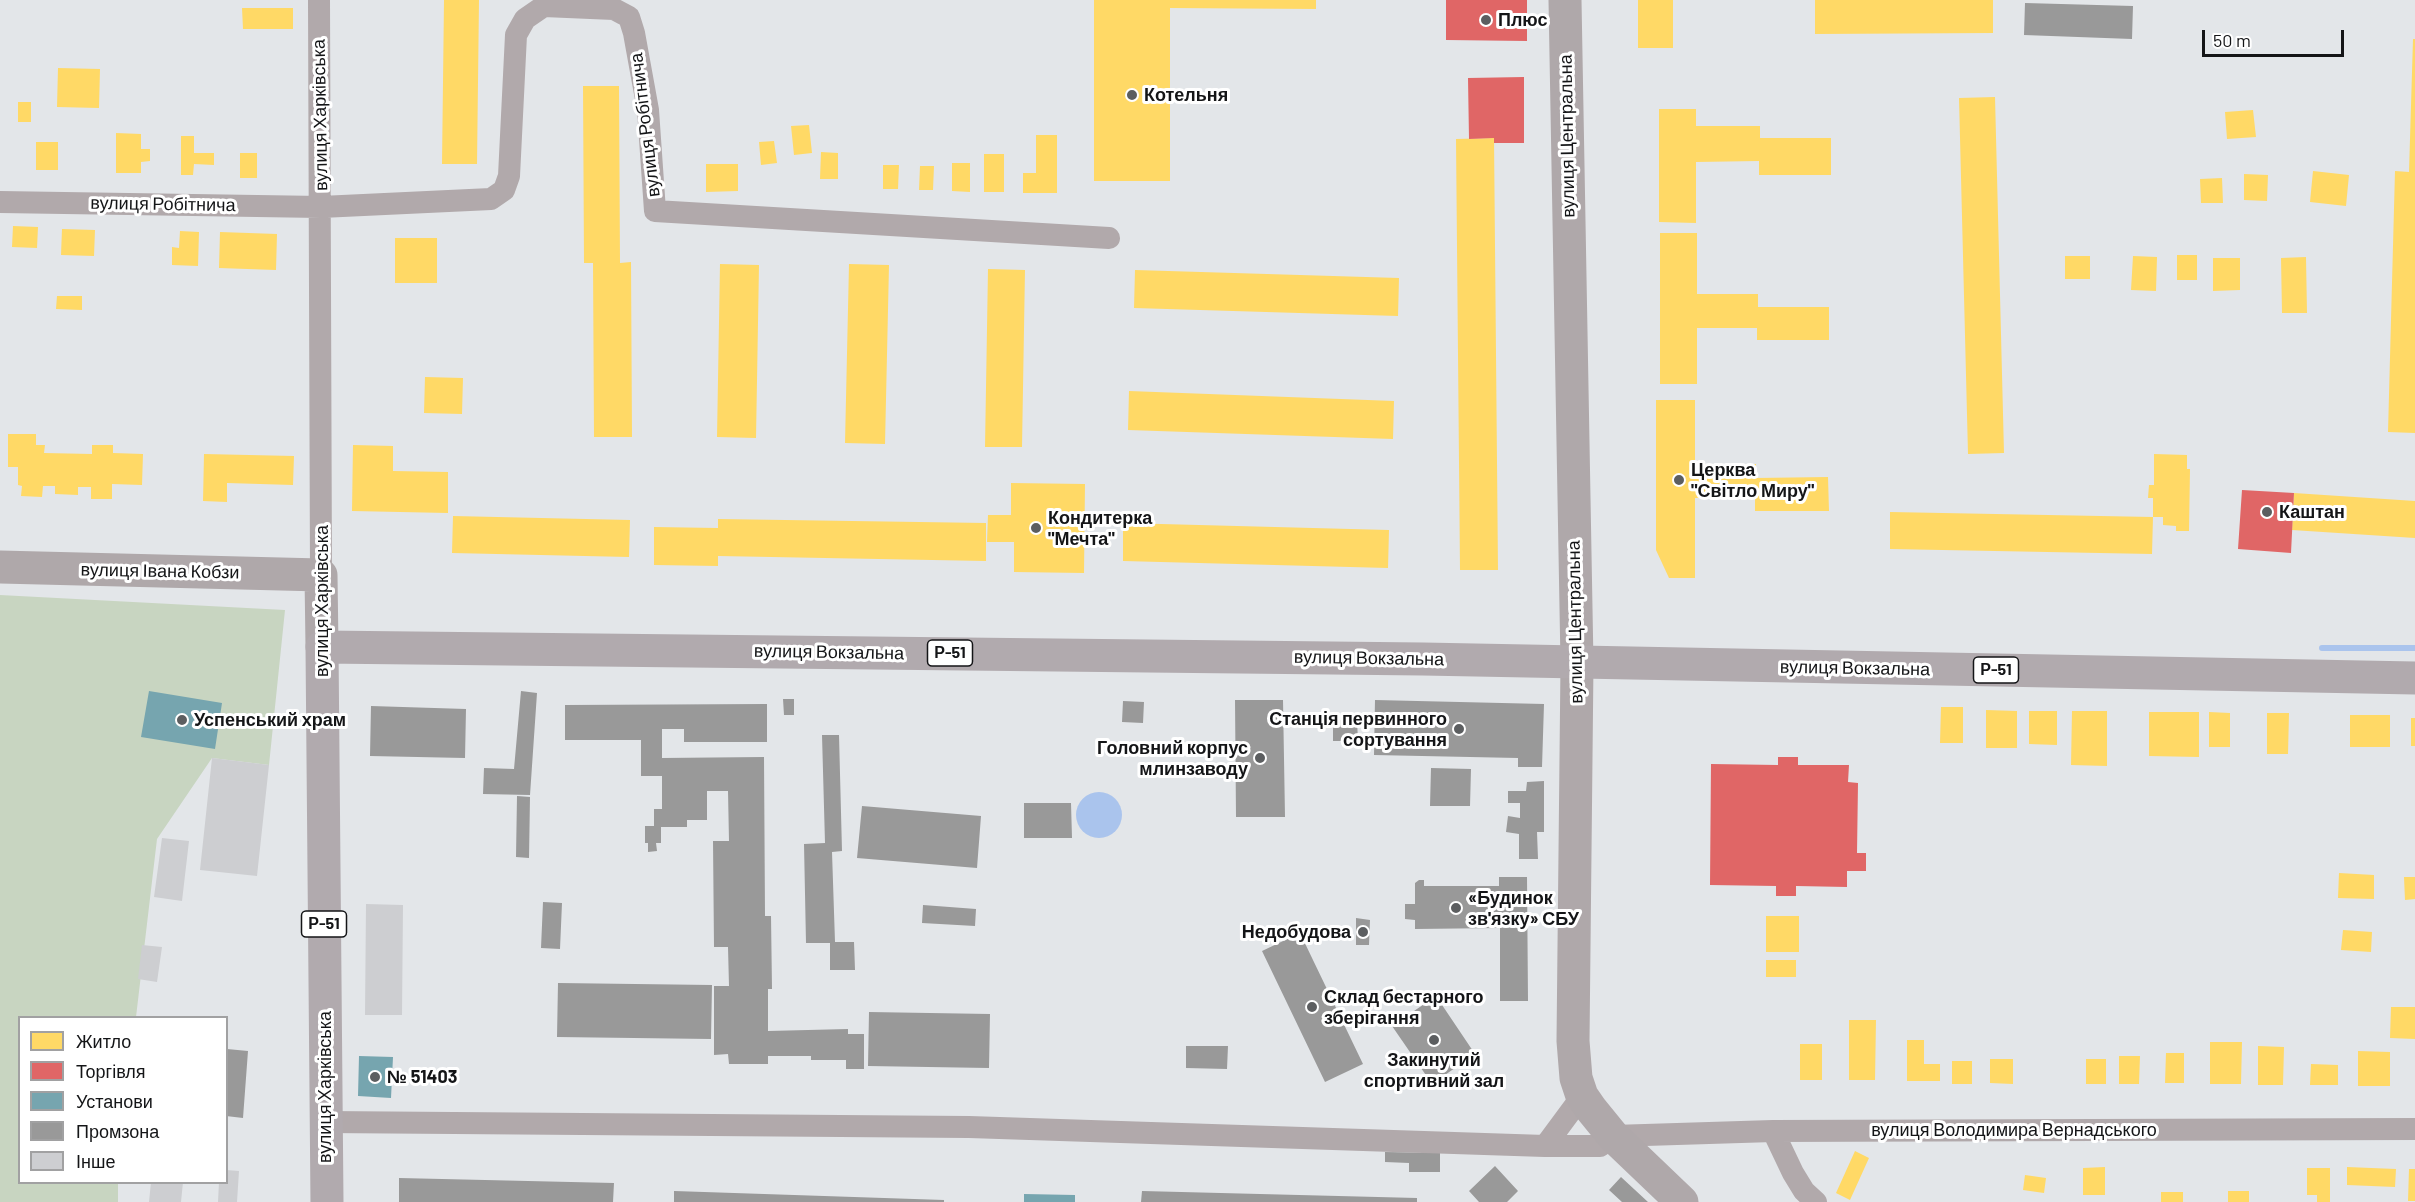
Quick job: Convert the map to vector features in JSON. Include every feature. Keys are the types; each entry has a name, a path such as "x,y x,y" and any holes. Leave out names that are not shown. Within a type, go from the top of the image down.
{"main road":[{"name":"вулиця Вокзальна","path":"322,647 1400,658 2415,678"},
{"name":"вулиця Харківська","path":"322,647 327,1202"}],"street":[{"name":"вулиця Харківська","path":"319,0 322,647"},
{"name":"вулиця Центральна","path":"1565,0 1577,663 1573,1041 1576,1078 1582,1095 1613,1136 1682,1202"},
{"name":"вулиця Робітнича","path":"0,202 321,207 491,199 504,190 509,176 516,35 525,19 544,6 614,9 629,17 648,111 655,211 1109,238"},
{"name":"вулиця Івана Кобзи","path":"0,567 321,576"},
{"path":"1545,1146 1582,1095"},
{"name":"вулиця Володимира Вернадського","path":"325,1122 969,1127 1545,1146 1600,1146 1613,1136 1773,1131 2415,1129"},
{"path":"1773,1131 1793,1173 1804,1191 1816,1202"}],"green space":[{"path":"0,595 285,610 269,765 212,758 157,839 136,1016 18,1016 18,1184 118,1184 118,1202 0,1202"}],"water":[{"path":"1099,792 1115,799 1122,815 1115,831 1099,838 1083,831 1076,815 1083,799"}],"building: Житло":[{"path":"444,0 479,0 477,164 442,164"},
{"name":"Котельня","path":"1094,0 1316,0 1316,9 1170,8 1170,181 1094,181"},
{"path":"1638,0 1673,0 1673,48 1638,48"},
{"path":"1815,0 1993,0 1993,33 1815,34"},
{"path":"242,8 293,8 293,29 243,29"},
{"path":"2413,39 2415,39 2415,433 2388,432 2395,171 2409,172"},
{"path":"58,68 100,69 99,108 57,107"},
{"path":"583,86 619,86 620,263 631,262 632,437 594,437 593,263 584,263"},
{"path":"1995,97 2004,453 1968,454 1959,98"},
{"path":"18,102 31,102 31,122 18,122"},
{"path":"1659,109 1696,109 1696,126 1760,126 1760,138 1831,138 1831,175 1759,175 1759,161 1696,162 1696,223 1659,222"},
{"path":"2253,110 2256,137 2227,139 2225,112"},
{"path":"809,125 812,153 794,155 791,126"},
{"path":"116,133 141,134 141,149 150,149 150,161 141,162 141,173 116,173"},
{"path":"1036,135 1057,135 1057,193 1023,193 1023,173 1036,173"},
{"path":"181,136 194,136 194,153 214,153 214,165 194,164 193,175 181,175"},
{"path":"1494,138 1498,570 1460,570 1456,139"},
{"path":"774,141 777,163 761,165 759,142"},
{"path":"36,142 58,142 58,170 36,170"},
{"path":"821,152 838,153 838,179 820,179"},
{"path":"240,153 257,153 257,178 240,178"},
{"path":"984,154 1004,154 1004,192 984,192"},
{"path":"952,163 970,163 970,192 952,191"},
{"path":"706,164 738,164 738,191 706,192"},
{"path":"883,165 899,165 898,189 883,189"},
{"path":"920,166 934,166 933,190 919,190"},
{"path":"2313,171 2349,175 2346,206 2310,202"},
{"path":"2244,174 2268,175 2267,201 2244,200"},
{"path":"2222,178 2223,203 2201,203 2200,179"},
{"path":"13,226 38,227 37,248 12,247"},
{"path":"62,229 95,230 94,256 61,255"},
{"path":"180,231 199,232 198,266 172,265 172,247 179,248"},
{"path":"220,232 277,234 276,270 219,268"},
{"path":"1660,233 1697,233 1697,294 1758,294 1758,307 1829,307 1829,340 1757,340 1757,328 1697,328 1697,384 1660,384"},
{"path":"395,238 437,238 437,283 395,283"},
{"path":"2177,255 2197,255 2197,280 2177,280"},
{"path":"2065,256 2090,256 2090,279 2065,279"},
{"path":"2133,256 2157,257 2156,291 2131,290"},
{"path":"2306,257 2307,313 2282,313 2281,258"},
{"path":"2213,258 2240,258 2240,290 2213,291"},
{"path":"720,264 759,265 756,438 717,437"},
{"path":"849,264 889,265 885,444 845,443"},
{"path":"988,269 1025,270 1022,447 985,447"},
{"path":"1135,270 1399,278 1398,316 1134,308"},
{"path":"57,296 82,296 82,310 56,309"},
{"path":"425,377 463,378 462,414 424,413"},
{"path":"1129,391 1394,401 1393,439 1128,430"},
{"path":"1656,400 1695,400 1695,464 1756,464 1756,478 1828,477 1829,511 1755,511 1755,498 1695,498 1695,578 1669,578 1656,550"},
{"path":"8,434 36,434 36,445 45,445 44,453 92,454 92,445 113,445 113,453 143,454 142,485 112,484 112,499 91,499 91,487 78,487 78,495 55,494 55,486 43,486 42,497 21,496 22,486 18,485 18,467 8,467"},
{"path":"353,445 393,446 393,471 448,472 448,513 352,511"},
{"path":"204,454 294,456 293,485 227,483 227,502 203,501"},
{"path":"2154,454 2187,455 2187,469 2190,469 2189,531 2176,531 2176,526 2163,525 2163,517 2153,517 2153,498 2148,498 2149,485 2154,485"},
{"name":"Кондитерка \"Мечта\"","path":"1011,483 1085,484 1084,573 1014,572 1014,542 987,542 988,515 1011,515"},
{"path":"2294,493 2415,501 2415,538 2292,530"},
{"path":"1890,512 2153,517 2152,554 1890,549"},
{"path":"453,516 630,520 629,557 452,553"},
{"path":"718,519 986,523 986,561 718,556 718,566 654,565 654,527 718,528"},
{"path":"1123,523 1389,530 1388,568 1123,561"},
{"path":"1941,707 1963,707 1963,743 1940,743"},
{"path":"1986,710 2017,711 2017,748 1986,748"},
{"path":"2029,711 2057,711 2057,745 2029,744"},
{"path":"2072,711 2107,711 2107,766 2071,765"},
{"path":"2149,712 2199,712 2199,757 2149,756"},
{"path":"2209,712 2230,713 2230,747 2209,747"},
{"path":"2267,713 2289,713 2288,754 2267,754"},
{"path":"2350,715 2390,715 2390,747 2350,747"},
{"path":"2411,718 2415,718 2415,746 2411,746"},
{"path":"2339,873 2374,875 2374,899 2338,898"},
{"path":"2404,877 2415,877 2415,899 2405,900"},
{"path":"1766,916 1799,916 1799,952 1766,952"},
{"path":"2343,930 2372,932 2371,952 2341,950"},
{"path":"1766,960 1796,960 1796,977 1766,977"},
{"path":"2391,1007 2415,1007 2415,1039 2390,1038"},
{"path":"1849,1020 1876,1020 1875,1080 1849,1080"},
{"path":"1907,1040 1924,1040 1924,1064 1940,1064 1940,1081 1907,1081"},
{"path":"2210,1042 2242,1042 2241,1084 2210,1084"},
{"path":"1800,1044 1822,1044 1822,1080 1800,1080"},
{"path":"2258,1046 2284,1047 2283,1085 2258,1085"},
{"path":"2358,1051 2390,1052 2390,1086 2358,1086"},
{"path":"2166,1053 2184,1053 2184,1083 2165,1083"},
{"path":"2119,1056 2140,1056 2139,1084 2119,1084"},
{"path":"1990,1059 2013,1059 2013,1084 1990,1083"},
{"path":"2086,1059 2106,1059 2106,1084 2086,1084"},
{"path":"1952,1061 1972,1061 1972,1084 1952,1084"},
{"path":"2311,1064 2338,1065 2338,1085 2310,1085"},
{"path":"1855,1151 1869,1158 1850,1200 1836,1193"},
{"path":"2105,1167 2105,1195 2083,1195 2083,1168"},
{"path":"2347,1167 2396,1169 2395,1187 2347,1185"},
{"path":"2307,1168 2330,1168 2330,1202 2317,1202 2317,1195 2307,1195"},
{"path":"2409,1169 2415,1169 2415,1201 2408,1201"},
{"path":"2025,1175 2046,1178 2044,1193 2023,1190"},
{"path":"2228,1191 2249,1191 2249,1202 2228,1202"},
{"path":"2161,1192 2183,1192 2183,1202 2161,1202"}],"building: Торгівля":[{"name":"Плюс","path":"1446,0 1527,0 1527,41 1446,40"},
{"path":"1524,77 1524,143 1494,143 1494,138 1469,139 1468,78"},
{"name":"Каштан","path":"2242,490 2294,493 2291,553 2238,549"},
{"path":"1778,757 1798,757 1798,765 1849,765 1848,782 1858,783 1857,853 1866,853 1866,871 1847,871 1847,887 1796,886 1796,896 1776,896 1776,886 1710,885 1711,764 1778,765"}],"building: Установи":[{"name":"Успенський храм","path":"149,691 222,703 215,749 141,737"},
{"name":"№ 51403","path":"359,1056 393,1057 391,1098 358,1096"},
{"path":"1024,1194 1075,1195 1075,1202 1024,1202"}],"building: Промзона":[{"path":"2025,3 2133,6 2132,39 2024,35"},
{"path":"521,691 537,693 530,795 483,794 484,768 514,769"},
{"path":"783,699 794,699 794,715 784,715"},
{"name":"Головний корпус млинзаводу","path":"1235,700 1283,700 1285,817 1236,817"},
{"name":"Станція первинного сортування","path":"1375,700 1544,704 1542,767 1518,767 1518,758 1374,755"},
{"path":"1123,701 1144,702 1143,723 1122,722"},
{"path":"767,704 767,742 684,742 684,729 662,729 662,758 764,757 765,916 771,916 772,989 768,989 768,1031 848,1029 848,1034 864,1034 864,1069 846,1069 846,1060 811,1060 811,1056 768,1056 768,1064 729,1064 728,1054 714,1055 714,986 729,986 728,947 714,947 713,841 729,841 728,791 707,791 707,820 687,820 687,827 661,827 661,843 656,843 657,851 648,852 648,843 645,843 645,826 654,826 654,809 662,809 662,776 641,776 641,740 565,740 565,705"},
{"path":"371,706 466,709 465,758 370,756"},
{"path":"1333,720 1357,720 1358,741 1333,741"},
{"path":"822,735 839,735 842,851 832,852 835,942 854,942 855,970 830,970 830,943 806,943 804,844 825,843"},
{"path":"1431,768 1471,769 1470,806 1430,806"},
{"path":"1544,781 1544,832 1537,832 1538,859 1519,859 1519,834 1506,832 1508,816 1520,818 1520,803 1508,803 1508,791 1526,791 1527,782"},
{"path":"517,796 530,797 529,858 516,857"},
{"path":"1024,803 1071,803 1072,838 1024,838"},
{"path":"862,806 981,816 977,868 857,858"},
{"path":"1499,877 1527,877 1528,1001 1500,1001 1500,928 1415,929 1415,920 1405,919 1405,904 1415,904 1415,883 1419,880 1424,880 1424,886 1499,886"},
{"path":"543,902 562,903 560,949 541,948"},
{"path":"923,905 976,909 975,926 922,923"},
{"name":"Недобудова","path":"1356,918 1370,920 1369,945 1356,945"},
{"name":"Склад бестарного зберігання","path":"1300,933 1363,1064 1325,1082 1262,951"},
{"path":"558,983 712,985 711,1039 557,1037"},
{"name":"Закинутий спортивний зал","path":"1436,996 1475,1054 1432,1084 1392,1026"},
{"path":"869,1012 990,1014 989,1068 868,1066"},
{"path":"1186,1046 1228,1046 1227,1069 1186,1068"},
{"path":"228,1049 248,1051 243,1118 228,1116"},
{"path":"1385,1152 1440,1153 1440,1172 1409,1172 1409,1163 1385,1162"},
{"path":"1495,1166 1518,1191 1507,1202 1479,1202 1469,1191"},
{"path":"1621,1177 1648,1202 1622,1202 1609,1190"},
{"path":"399,1178 614,1183 613,1202 399,1202"},
{"path":"674,1191 944,1200 944,1202 674,1202"},
{"path":"1142,1191 1417,1198 1417,1202 1141,1202"}],"building: Інше":[{"path":"212,758 269,765 257,876 200,870"},
{"path":"162,838 189,841 182,901 154,897"},
{"path":"366,904 403,905 402,1015 365,1015"},
{"path":"142,945 162,947 157,982 138,979"},
{"path":"228,1170 239,1171 237,1202 218,1202 219,1184 228,1184"},
{"path":"151,1184 183,1184 181,1202 149,1202"}],"waterway":[{"path":"2322,648 2415,648"}],"place":[{"name":"Плюс","path":"1486,20"},
{"name":"Котельня","path":"1132,95"},
{"name":"Церква \"Світло Миру\"","path":"1679,480"},
{"name":"Каштан","path":"2267,512"},
{"name":"Кондитерка \"Мечта\"","path":"1036,528"},
{"name":"Успенський храм","path":"182,720"},
{"name":"Станція первинного сортування","path":"1459,729"},
{"name":"Головний корпус млинзаводу","path":"1260,758"},
{"name":"«Будинок зв'язку» СБУ","path":"1456,908"},
{"name":"Недобудова","path":"1363,932"},
{"name":"Склад бестарного зберігання","path":"1312,1007"},
{"name":"Закинутий спортивний зал","path":"1434,1040"},
{"name":"№ 51403","path":"375,1077"}]}
